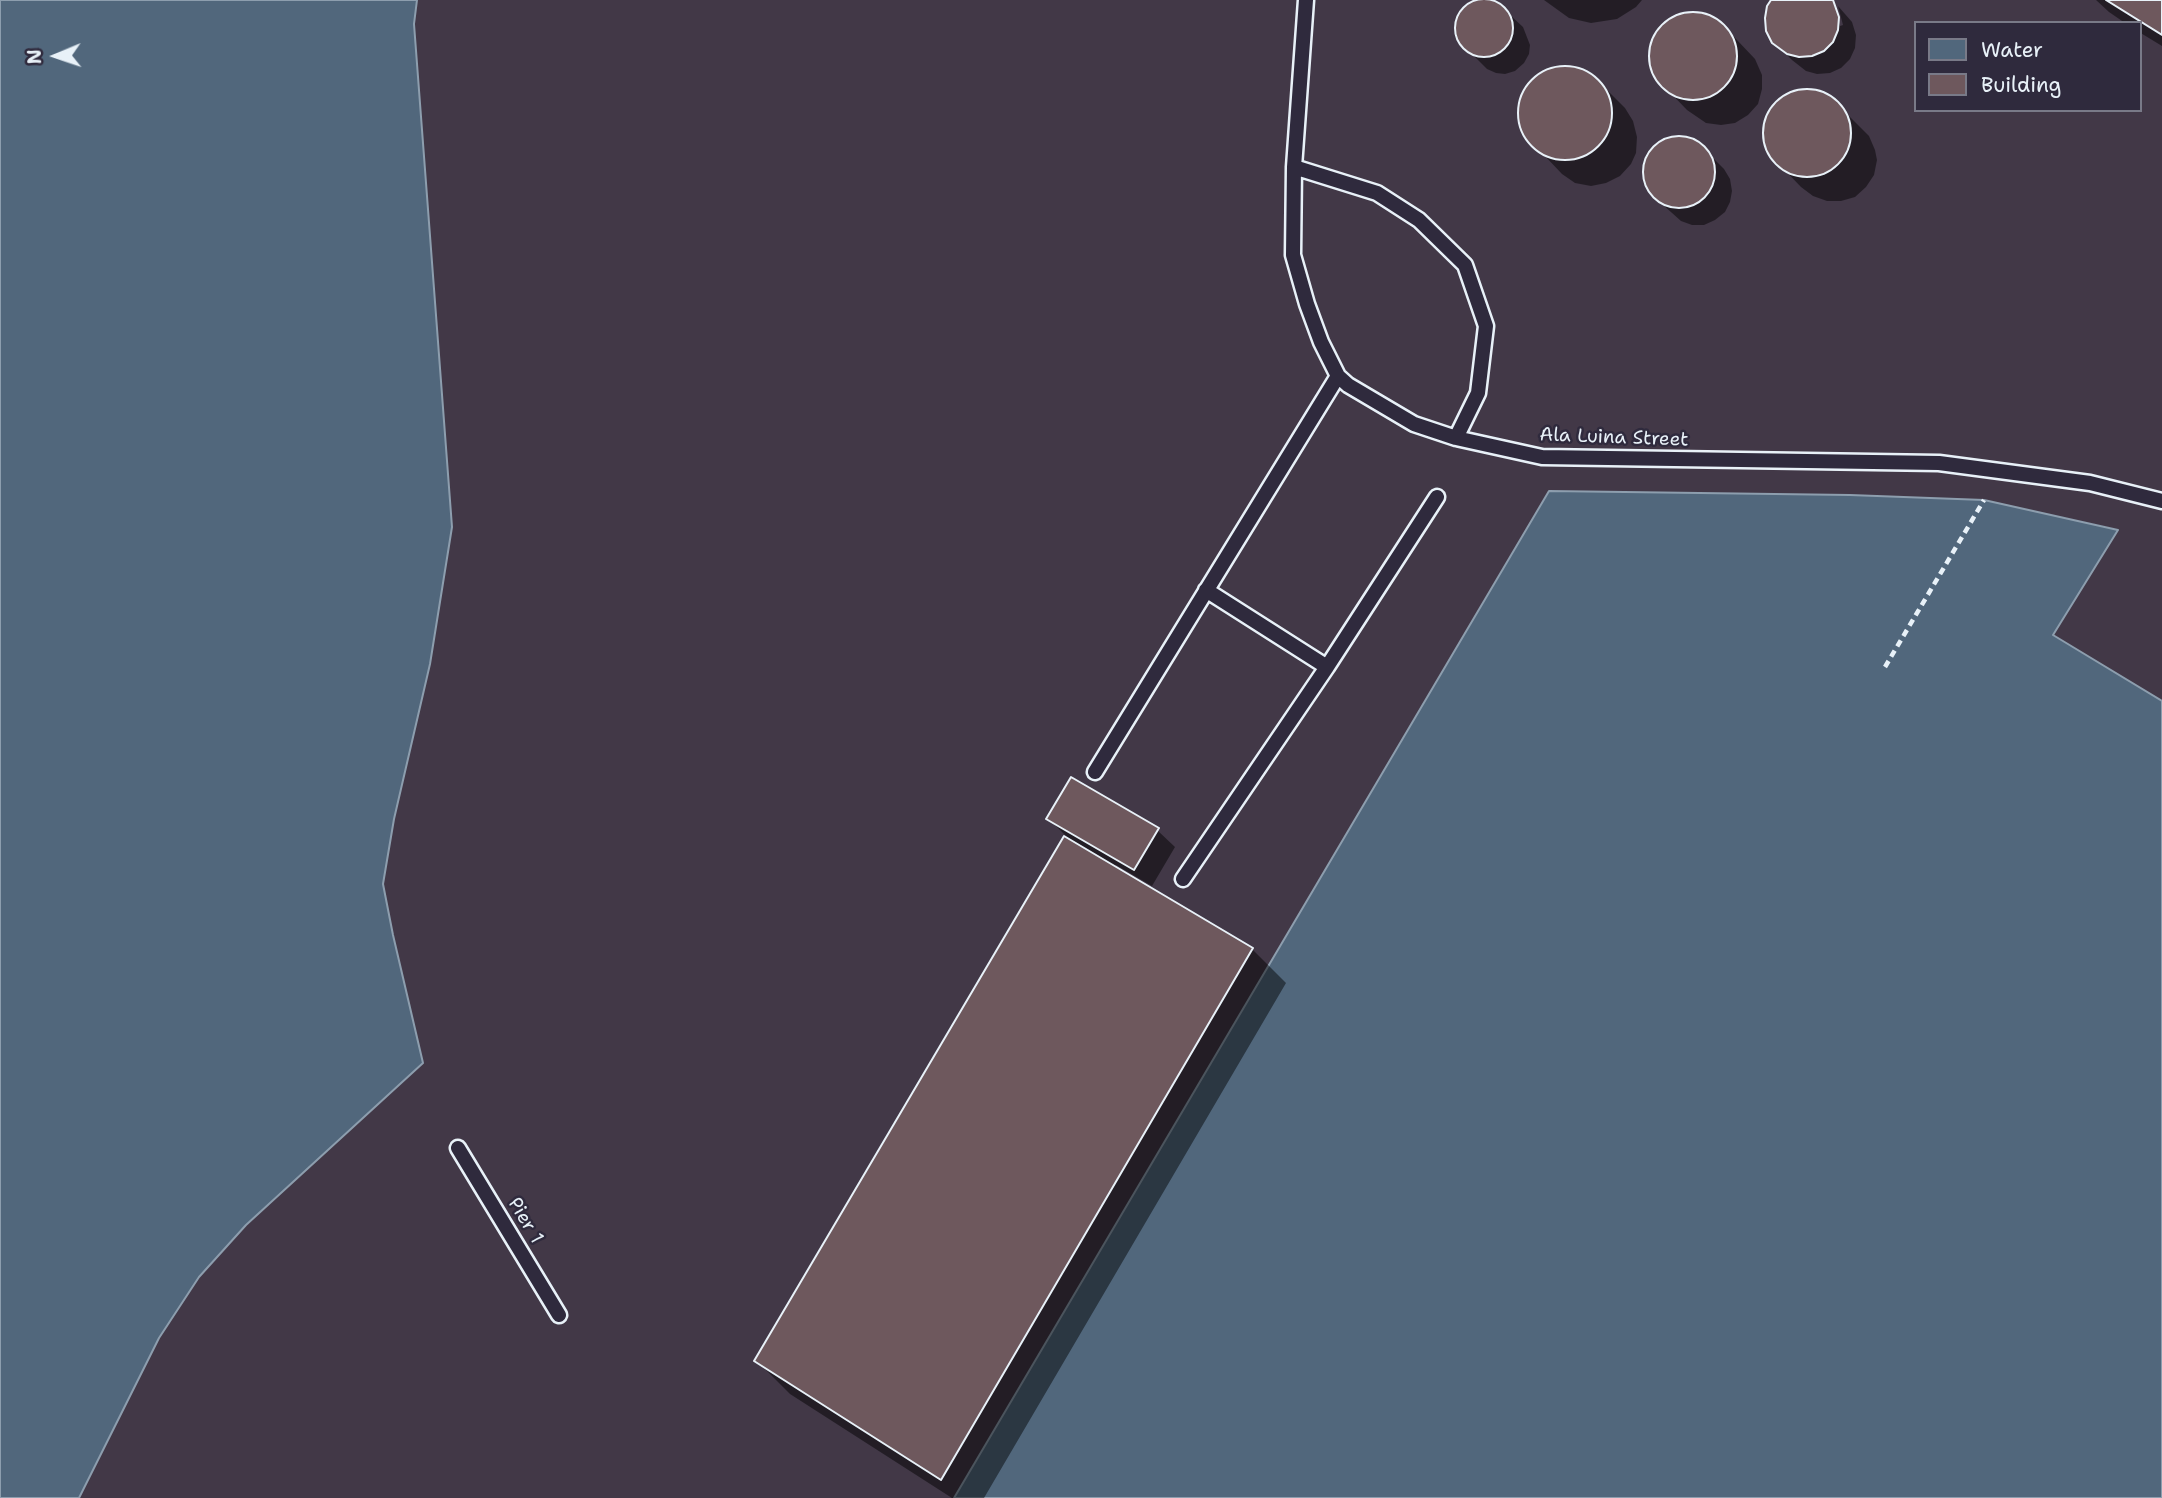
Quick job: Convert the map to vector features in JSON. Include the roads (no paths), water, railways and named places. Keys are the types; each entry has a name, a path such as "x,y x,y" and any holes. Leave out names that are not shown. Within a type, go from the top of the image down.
{"lane":[{"name":"Ala Luina Street","path":"1307,0 1294,167 1293,255 1321,342 1338,376 1348,386 1414,424 1457,438 1542,457 1939,463 2090,483 2162,501"},
{"path":"1294,167 1377,193 1419,220 1465,265 1486,326 1478,393 1457,438"},
{"path":"1095,772 1338,376"},
{"path":"1183,879 1327,667 1437,498"},
{"path":"1206,590 1327,667"},
{"name":"Pier 1","path":"458,1148 559,1315"}],"water":[{"path":"0,0 417,0 414,24 452,527 430,664 394,819 383,884 423,1063 246,1225 199,1277 159,1338 79,1498 0,1498"},
{"path":"1549,491 1850,495 1984,500 2118,530 2053,635 2162,701 2162,1498 954,1498"}]}
